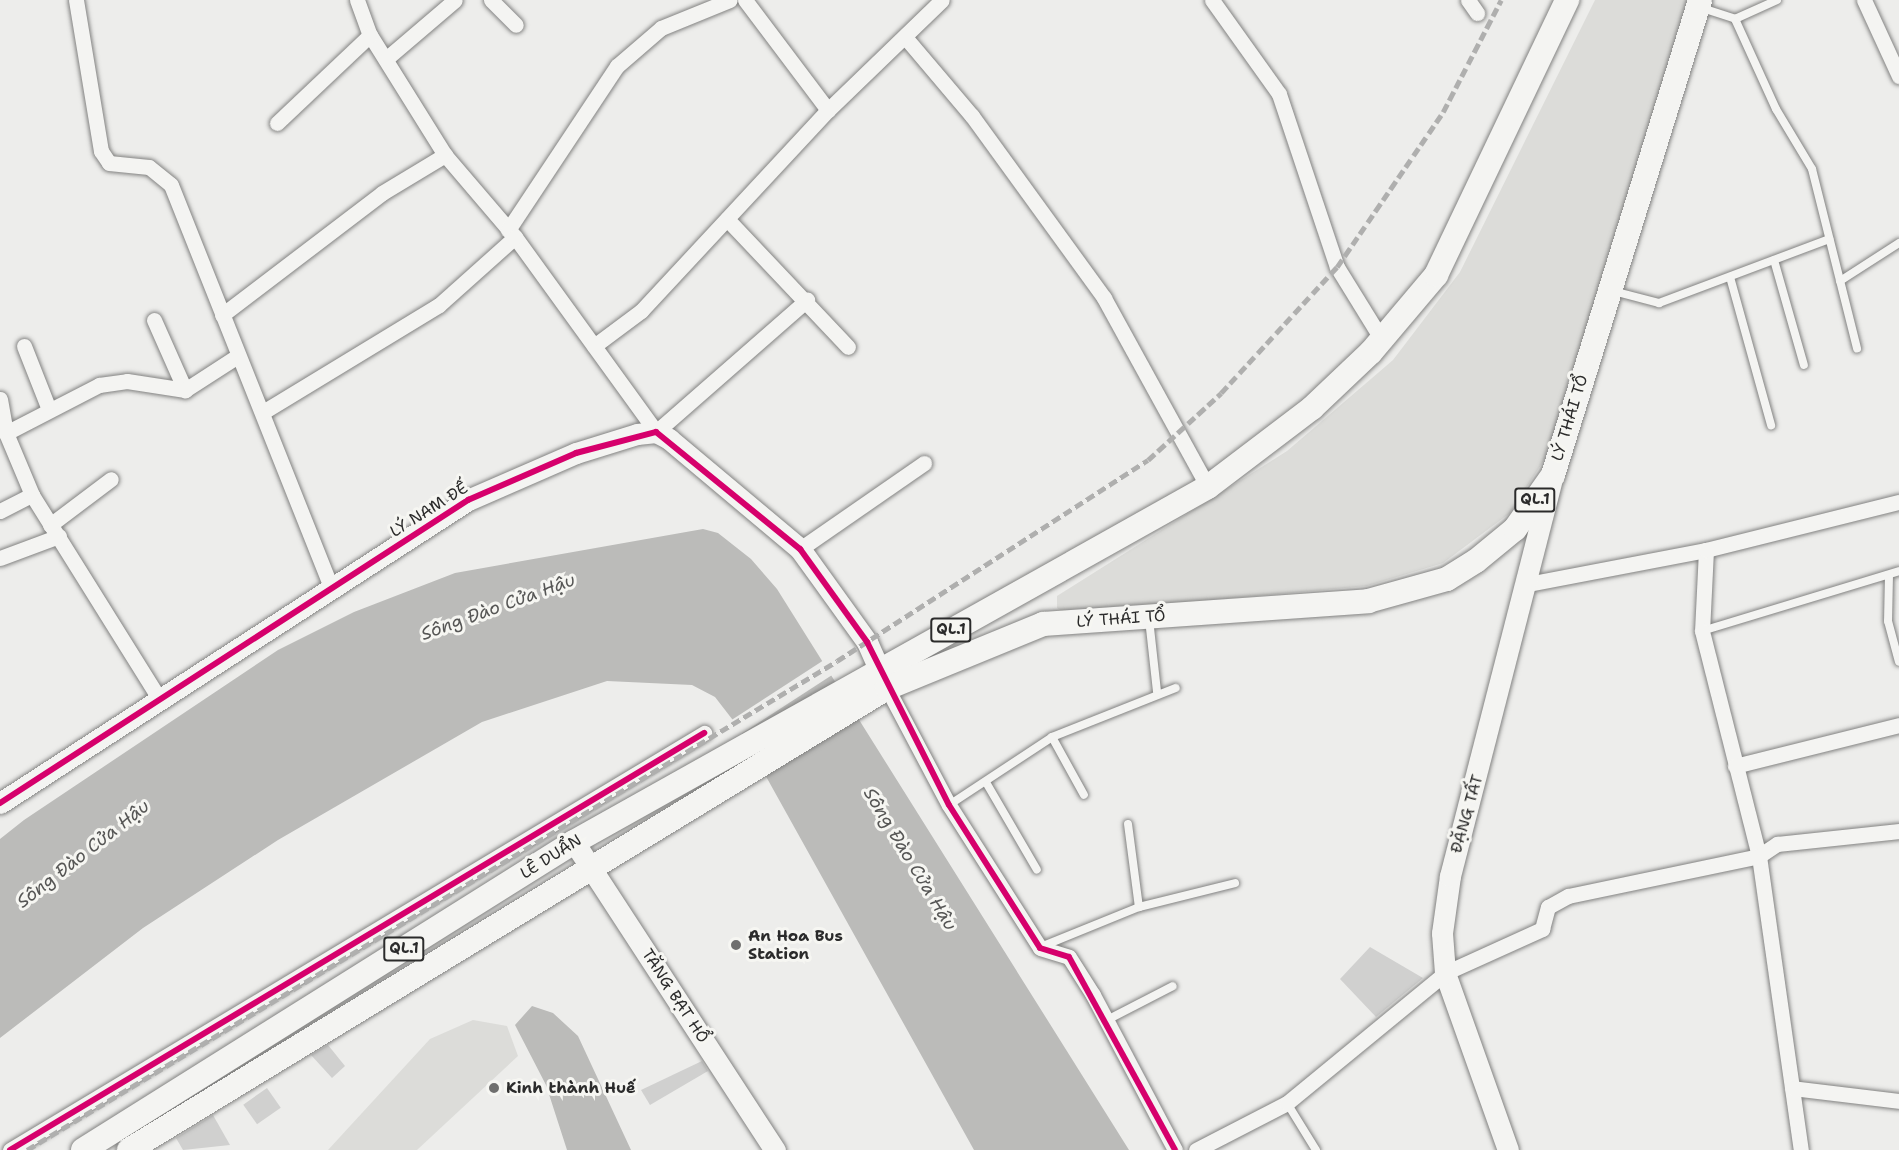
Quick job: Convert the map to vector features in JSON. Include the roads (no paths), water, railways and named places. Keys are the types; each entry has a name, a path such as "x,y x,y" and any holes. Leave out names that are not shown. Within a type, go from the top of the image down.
{"main road":[{"name":"QL.1","path":"1032,589 1208,487 1312,408 1382,340 1436,275 1567,0"},
{"name":"LÝ THÁI TỔ","path":"1043,624 1368,601 1447,579 1515,529 1553,475 1608,290 1699,3"},
{"path":"1032,589 1043,624"},
{"name":"LÊ DUẨN","path":"129,1150 593,871 739,778 879,680 1032,589"},
{"name":"LÊ DUẨN","path":"83,1150 574,842 729,754 879,680 1043,624"}],"street":[{"path":"76,0 101,151 110,163 149,167 171,185 236,357 263,412 331,588"},
{"path":"357,0 370,35 387,58 445,155 512,233 656,432 800,549 879,680 949,805 1040,948 1069,957 1175,1150"},
{"path":"387,58 455,0"},
{"path":"491,0 516,25"},
{"path":"263,412 439,305 512,233 617,66 661,28 730,0"},
{"path":"745,0 828,110"},
{"path":"594,346 641,311 828,110 942,0"},
{"path":"1212,0 1279,94 1337,267 1382,340"},
{"path":"1468,0 1477,13"},
{"path":"1864,0 1899,76"},
{"path":"277,123 370,35"},
{"path":"905,37 972,116 1104,298 1208,487"},
{"path":"222,315 382,193 445,155"},
{"path":"727,219 807,300 848,347"},
{"path":"656,432 807,300"},
{"path":"153,321 184,390"},
{"path":"24,346 48,407"},
{"path":"6,433 48,407 99,385 127,381 184,390 236,357"},
{"path":"0,399 6,433 32,495 159,698"},
{"name":"LÝ NAM ĐẾ","path":"0,803 159,698 281,625 331,588 468,500 576,453 656,432"},
{"path":"800,549 924,463"},
{"name":"ĐẶNG TẤT","path":"1508,1150 1445,973 1442,933 1450,876 1528,584 1553,475"},
{"path":"0,558 54,530 111,478"},
{"path":"0,511 32,495"},
{"path":"1528,584 1706,550 1899,502"},
{"path":"1706,550 1702,631 1759,856 1801,1150"},
{"path":"1735,766 1899,725"},
{"path":"10,1150 241,1007 704,733"},
{"path":"1196,1150 1287,1103 1445,973 1542,929 1548,907 1568,896 1759,856 1777,844 1899,831"},
{"name":"TĂNG BẠT HỔ","path":"574,842 775,1150"},
{"path":"1792,1088 1899,1101"}],"lane":[{"path":"1735,20 1777,0"},
{"path":"1699,3 1735,20 1776,109 1812,169 1857,348"},
{"path":"1608,290 1659,303 1829,239"},
{"path":"1840,281 1899,243"},
{"path":"1774,260 1804,364"},
{"path":"1730,277 1771,425"},
{"path":"1702,631 1899,572"},
{"path":"1889,574 1888,621 1899,662"},
{"path":"1149,617 1157,692"},
{"path":"949,805 987,784 1052,737 1157,692 1176,688"},
{"path":"1052,737 1083,795"},
{"path":"987,784 1037,870"},
{"path":"1128,824 1139,907"},
{"path":"1040,948 1139,907 1235,883"},
{"path":"1104,1022 1173,986"},
{"path":"1287,1103 1316,1150"}],"water":[{"name":"Sông Đào Cửa Hậu","path":"703,529 718,533 751,559 777,589 1129,1150 974,1150 739,728 715,697 692,685 607,681 482,722 278,840 143,928 0,1038 0,839 24,820 278,650 354,612 455,573"},
{"path":"532,1006 553,1013 578,1036 631,1150 567,1150 546,1085 515,1025"}],"railway":[{"path":"27,1150 837,661 1148,460 1221,393 1337,267 1443,112 1501,0"}],"place":[{"name":"An Hoa Bus Station","path":"736,945"},
{"name":"Kinh thành Huế","path":"494,1088"}]}
